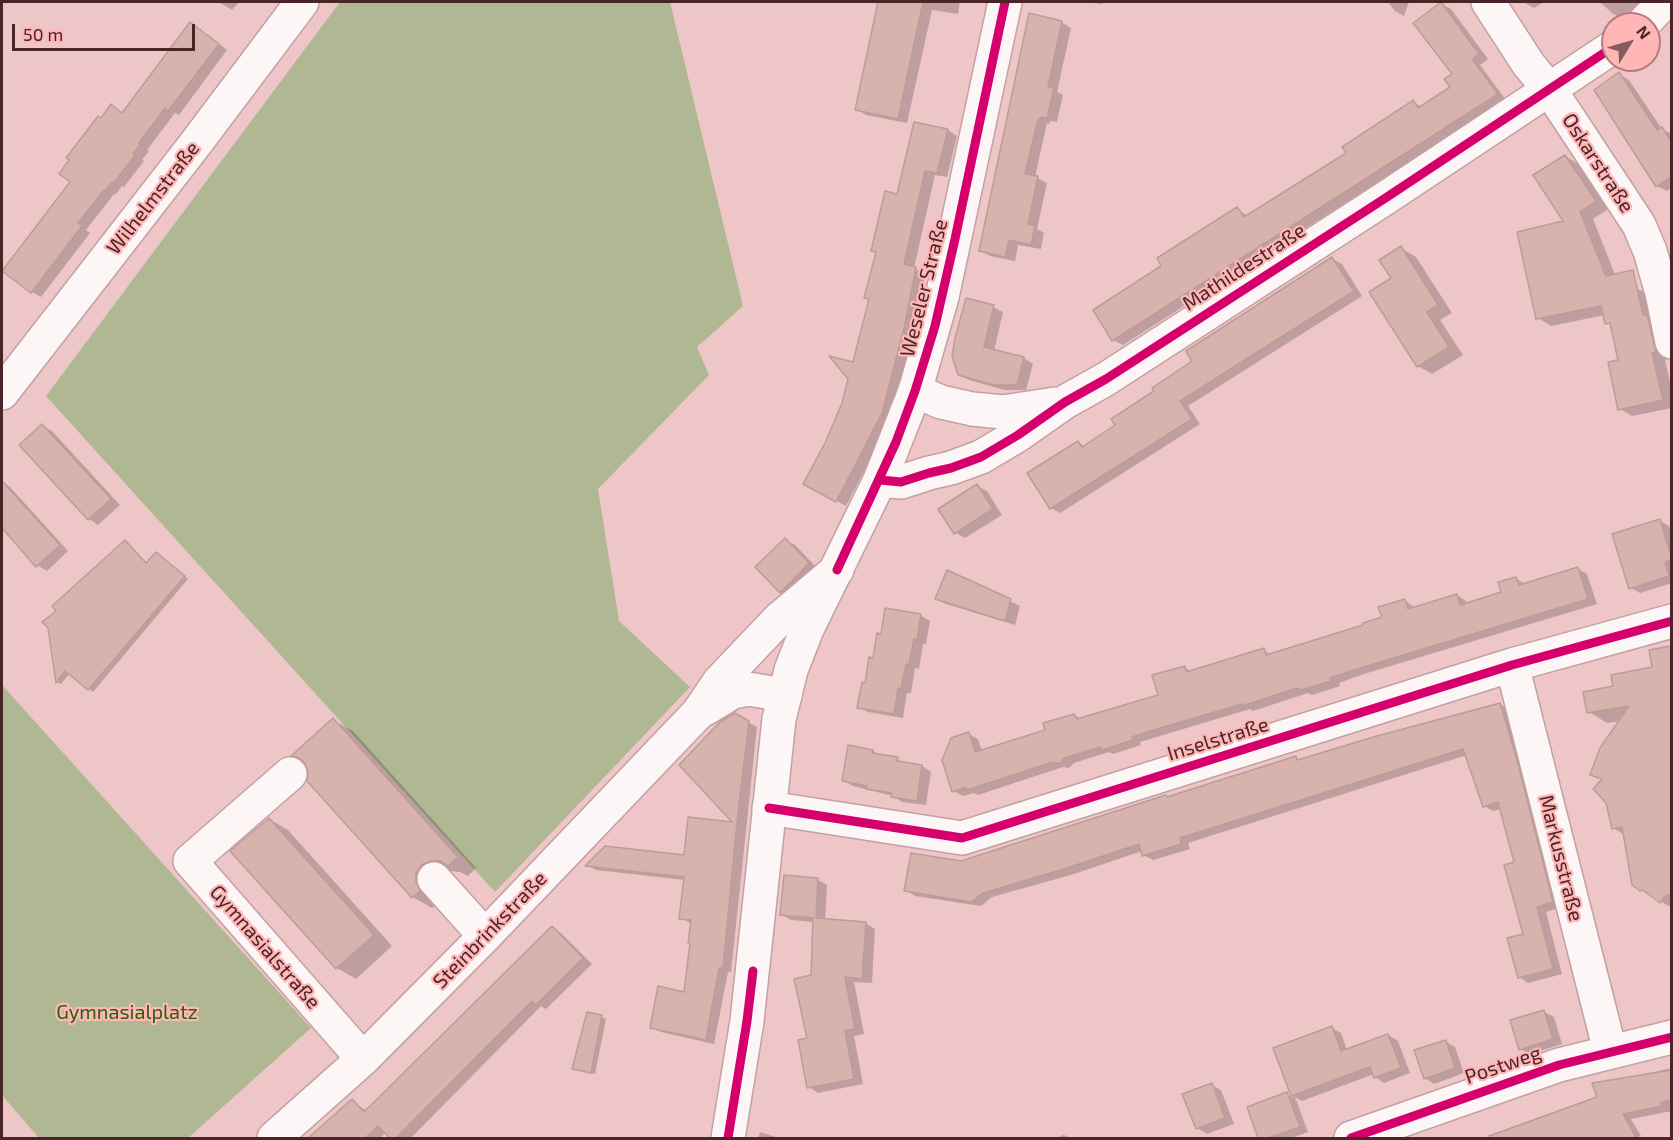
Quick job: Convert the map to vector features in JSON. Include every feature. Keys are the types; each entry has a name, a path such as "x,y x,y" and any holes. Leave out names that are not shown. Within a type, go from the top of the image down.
{"street":[{"name":"Wilhelmstraße","path":"2,393 302,2"},
{"name":"Weseler Straße","path":"728,1138 747,1021 779,718 784,695 807,629 880,480 915,391 945,285 1005,2"},
{"name":"Oskarstraße","path":"1488,2 1529,65 1550,90 1639,225 1650,250 1662,293 1671,342"},
{"name":"Mathildestraße","path":"880,480 901,482 981,457 1018,435 1065,402 1106,379 1601,55"},
{"name":"Mathildestraße","path":"915,391 941,402 972,410 1003,412 1065,402"},
{"name":"Steinbrinkstraße","path":"274,1138 363,1059 485,936 698,713 719,682 780,618 837,570"},
{"name":"Inselstraße","path":"769,808 962,838 1512,665 1671,621"},
{"name":"Markusstraße","path":"1512,665 1610,1051"},
{"name":"Steinbrinkstraße","path":"698,713 733,692 748,689 784,695"},
{"name":"Gymnasialstraße","path":"290,774 190,861 363,1059"},
{"path":"434,879 485,936"},
{"name":"Postweg","path":"1351,1138 1559,1065 1671,1037"}],"green space":[{"path":"340,2 670,2 743,306 697,347 709,375 598,489 619,621 690,687 495,892 46,396"},
{"name":"Gymnasialplatz","path":"2,685 311,1028 188,1138 39,1138 2,1095"}],"building":[{"path":"878,2 923,2 898,119 855,110"},
{"path":"1441,2 1479,54 1472,59 1498,94 1112,341 1093,310 1161,266 1157,258 1237,207 1244,217 1346,153 1342,147 1413,100 1418,108 1450,87 1444,79 1452,74 1413,23"},
{"path":"1029,13 1062,21 1048,87 1054,88 1047,118 1038,119 1025,174 1038,176 1028,224 1035,226 1031,245 1009,240 1005,257 979,251"},
{"path":"190,22 219,44 168,111 165,108 139,143 140,145 133,154 135,155 114,183 112,182 104,190 78,223 82,226 31,293 2,271 70,182 59,174 69,160 66,158 98,116 101,118 111,104 122,113"},
{"path":"1619,72 1657,130 1662,127 1671,141 1671,177 1656,187 1594,90"},
{"path":"914,122 948,129 937,173 925,171 904,264 916,267 905,324 882,413 836,502 803,484 825,443 842,403 848,379 829,356 853,362 869,299 864,298 876,252 871,251 885,191 897,194"},
{"path":"1565,155 1596,201 1580,212 1606,276 1633,270 1643,315 1647,315 1656,352 1652,353 1663,400 1618,410 1608,362 1618,360 1610,323 1605,324 1601,306 1536,319 1517,232 1563,221 1533,175"},
{"path":"1401,246 1438,305 1427,312 1449,347 1417,367 1369,292 1391,278 1379,260"},
{"path":"1332,257 1354,291 1180,401 1192,419 1050,509 1027,473 1078,441 1082,447 1115,425 1111,419 1154,391 1152,388 1192,361 1186,351"},
{"path":"966,298 994,305 984,347 1024,357 1017,385 994,385 958,375 952,356"},
{"path":"42,424 111,499 88,520 19,445"},
{"path":"2,481 60,545 36,567 2,528"},
{"path":"977,484 993,509 954,534 938,509"},
{"path":"1660,519 1671,556 1671,560 1665,562 1669,576 1629,589 1612,534"},
{"path":"785,538 809,563 780,593 755,567"},
{"path":"125,540 146,563 156,552 185,576 88,690 65,671 56,683 48,628 42,622 56,611 52,606"},
{"path":"1578,567 1588,599 1354,670 1330,678 1331,681 1301,690 1297,688 1242,706 1242,704 1150,731 1132,737 1133,740 1102,750 1101,747 1064,758 1060,764 1053,762 967,790 966,787 952,792 942,760 951,738 969,732 975,752 1045,730 1043,723 1074,714 1077,719 1158,695 1152,675 1185,666 1186,672 1264,648 1266,655 1363,625 1363,623 1382,617 1378,607 1405,599 1408,609 1457,594 1460,605 1501,592 1498,582 1516,577 1519,585"},
{"path":"947,570 1011,599 1005,621 935,599"},
{"path":"885,608 921,614 917,640 914,639 901,689 898,688 894,714 857,708 862,682 865,683 869,657 873,658 877,633 881,634"},
{"path":"1671,646 1671,894 1665,896 1660,903 1632,885 1622,827 1612,829 1606,803 1593,789 1602,779 1590,775 1600,748 1629,706 1587,713 1583,692 1613,686 1611,675 1652,667 1649,650"},
{"path":"1500,703 1553,902 1537,907 1553,969 1518,978 1507,938 1523,934 1504,865 1514,862 1498,802 1483,807 1463,749 1180,838 1181,844 1142,856 1139,844 983,893 971,902 904,891 911,853 961,861 1296,756 1297,760"},
{"path":"735,713 749,721 723,968 719,968 706,1040 650,1028 658,986 684,992 691,920 679,919 684,877 585,866 605,846 684,855 688,817 732,822 679,765 720,722"},
{"path":"333,718 458,857 448,866 440,861 431,861 421,865 416,874 416,882 420,891 412,898 307,781 308,771 304,762 291,756"},
{"path":"848,745 873,750 872,753 898,757 897,761 922,765 917,801 891,797 892,793 866,789 867,786 842,781"},
{"path":"269,818 374,935 336,969 230,851"},
{"path":"784,875 818,878 816,918 866,922 862,979 845,977 855,1029 845,1031 854,1079 807,1088 798,1040 807,1038 794,979 811,975 813,918 780,915"},
{"path":"552,926 583,958 536,1005 532,1001 396,1138 390,1138 378,1126 365,1138 308,1138 352,1099 364,1112"},
{"path":"1544,1010 1553,1039 1519,1050 1510,1020"},
{"path":"587,1012 602,1015 591,1073 572,1069"},
{"path":"1332,1026 1341,1051 1388,1034 1401,1068 1374,1078 1370,1067 1291,1096 1273,1048"},
{"path":"1446,1040 1455,1068 1424,1079 1414,1050"},
{"path":"1671,1070 1671,1100 1661,1102 1662,1106 1623,1114 1636,1138 1490,1138 1489,1136 1597,1097 1592,1083"},
{"path":"1212,1083 1225,1118 1196,1129 1182,1094"},
{"path":"1287,1092 1300,1127 1268,1138 1258,1138 1247,1107"}],"cycle path":[{"path":"837,570 896,442 935,326 1005,2"},
{"path":"880,480 901,482 981,457 1384,199 1601,55"},
{"path":"769,808 962,838 1512,665 1672,621"},
{"path":"728,1138 753,971"},
{"path":"1351,1138 1559,1065 1672,1037"}]}
